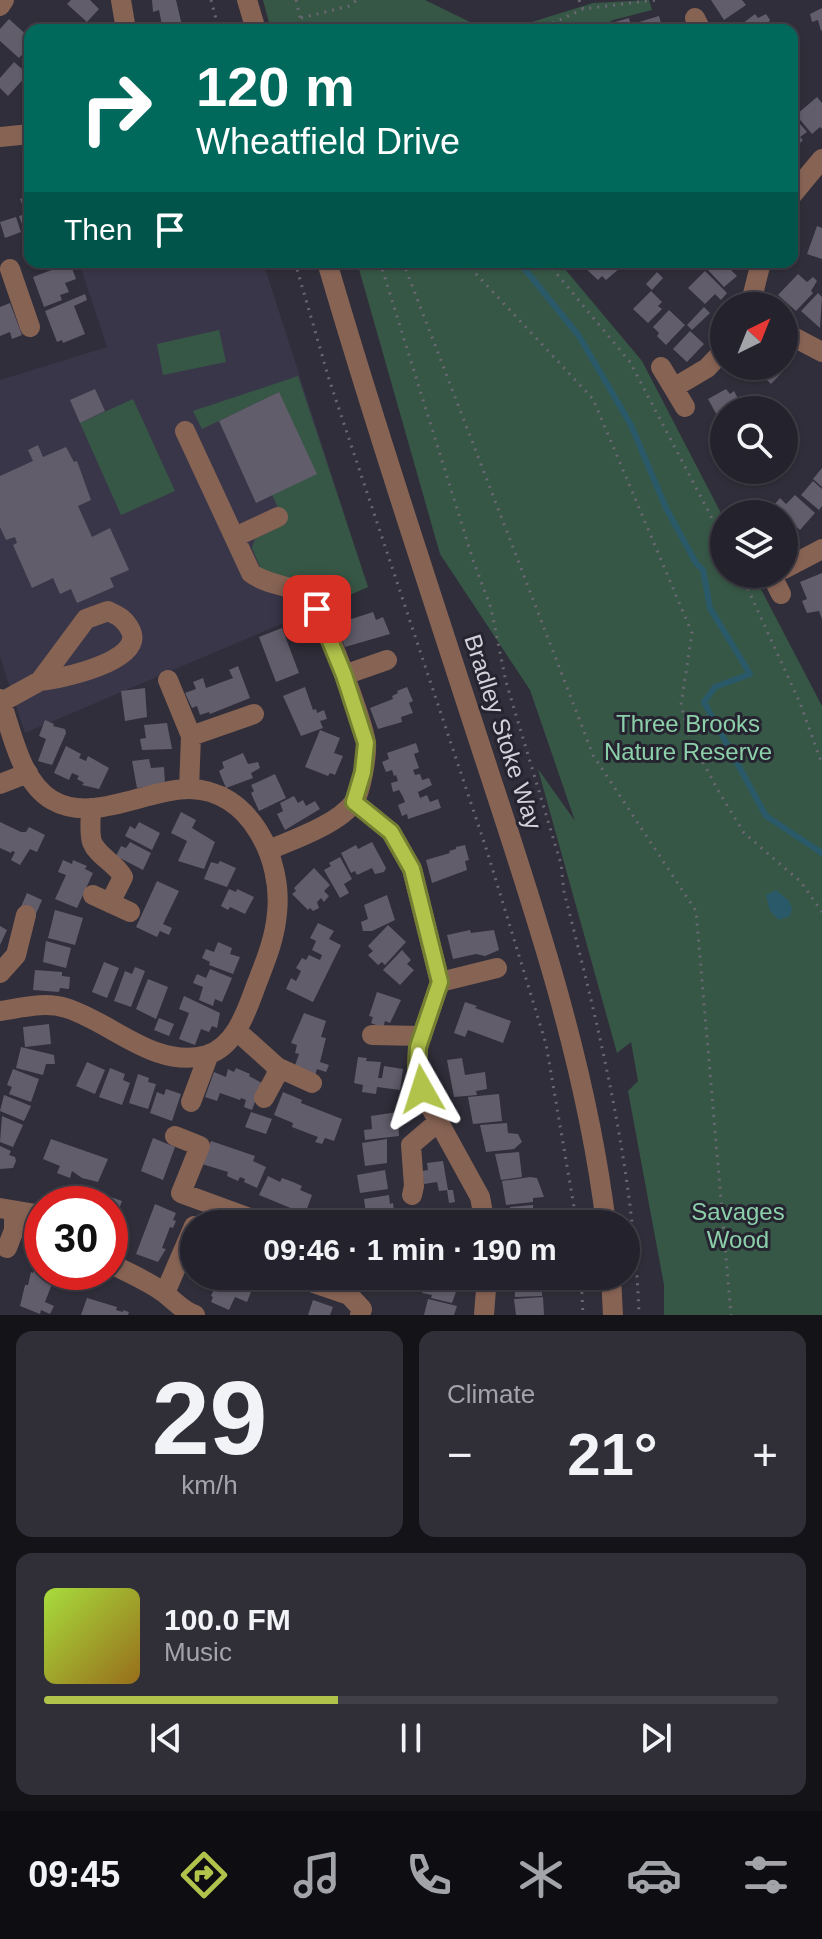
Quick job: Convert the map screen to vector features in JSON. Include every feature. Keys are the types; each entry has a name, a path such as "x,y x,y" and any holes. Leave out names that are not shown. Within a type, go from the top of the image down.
{"street":[{"path":"0,6 4,0"},
{"path":"121,0 125,24"},
{"path":"247,0 254,24"},
{"path":"0,137 24,135"},
{"path":"798,188 822,159"},
{"path":"13,267 30,327"},
{"name":"Bradley Stoke Way","path":"329,268 406,520 567,1018 585,1096 604,1210"},
{"path":"754,292 760,268"},
{"path":"798,339 822,352"},
{"path":"675,387 710,365"},
{"path":"661,367 685,407"},
{"path":"185,431 251,573 258,579 306,595 317,609 344,675 366,743 363,772 354,802 325,826 269,850"},
{"path":"235,537 278,517"},
{"path":"798,562 822,549"},
{"path":"778,588 781,594"},
{"path":"344,675 387,660"},
{"path":"168,680 191,736 189,789"},
{"path":"0,1011 45,1005 64,1007 150,1049 188,1058 209,1054 224,1045 237,1031 268,955 278,910 269,850 256,827 240,809 219,796 189,789 91,808 69,806 52,800 39,789 28,773 0,702 40,681"},
{"path":"191,736 254,714"},
{"path":"0,784 28,773"},
{"path":"354,802 391,832 412,869 440,982 418,1047 417,1069 422,1089 480,1197 482,1210"},
{"path":"91,808 92,841 123,877 102,899 130,912"},
{"path":"0,973 16,955 26,915"},
{"path":"440,982 497,968"},
{"path":"237,1031 272,1061 312,1083"},
{"path":"372,1035 422,1036"},
{"path":"191,1102 209,1054"},
{"path":"264,1098 276,1076 272,1061"},
{"path":"412,1195 411,1145 438,1122"},
{"path":"175,1136 200,1146 181,1193 230,1210"},
{"path":"201,1210 204,1202"},
{"path":"7,1210 14,1230 7,1248"},
{"path":"165,1293 180,1258"},
{"path":"128,1273 165,1293 183,1310 195,1315"},
{"path":"334,1290 349,1295 362,1309 360,1315"},
{"path":"484,1315 486,1290"},
{"path":"612,1290 613,1315"}],"path":[{"path":"211,0 217,24"},
{"path":"296,0 302,24"},
{"path":"301,18 349,6 357,0"},
{"path":"579,0 583,9"},
{"path":"552,24 583,9 656,0"},
{"path":"558,24 562,20"},
{"path":"297,268 329,379 487,851 546,1044 575,1210"},
{"path":"382,268 473,560 491,608 506,682 561,864 564,892 617,1110 630,1202 639,1315"},
{"path":"405,268 593,755 696,911 731,1315"},
{"path":"471,268 593,399 692,633 681,705 690,738 744,833 801,882 822,912"},
{"path":"552,268 630,362 710,514"},
{"path":"747,588 800,703 822,764"},
{"path":"582,1290 583,1315"}],"shaded area":[{"path":"81,268 265,268 368,587 25,733 0,657 0,380 107,347"}],"green space":[{"path":"263,0 425,0 470,22 494,24 269,24"},
{"path":"649,0 652,10 607,24 525,24 593,3"},
{"name":"Three Brooks Nature Reserve","path":"359,268 564,268 642,361 714,500 710,500 710,588 760,588 822,706 822,1315 664,1315 664,1285 628,1091 638,1081 631,1042 617,1053 538,769 575,821 530,690 440,554"},
{"path":"219,330 226,362 163,375 157,344"},
{"path":"298,376 368,587 323,607 261,569 252,548 255,539 286,524 272,495 279,392 202,429 193,411"},
{"path":"133,399 175,491 121,515 80,423"}],"water":[{"path":"776,890 789,901 792,908 790,916 779,920 770,911 766,895"}],"building":[{"path":"71,0 90,0 99,9 87,22 67,4"},
{"path":"152,0 176,0 182,24 162,24 159,10 153,12"},
{"path":"711,0 742,0 746,5 724,20"},
{"path":"822,8 821,31 818,20 812,22 810,14"},
{"path":"755,14 758,18 766,14 770,20 767,24 742,24"},
{"path":"659,16 661,24 640,24"},
{"path":"629,18 630,24 616,24"},
{"path":"9,19 24,33 24,53 19,58 0,41 0,29"},
{"path":"14,62 24,71 24,78 8,96 0,88 0,78"},
{"path":"817,97 822,103 822,129 820,127 812,134 798,113"},
{"path":"798,122 807,132 800,137 803,140 798,145"},
{"path":"16,217 21,232 5,238 0,222"},
{"path":"817,226 822,228 822,259 807,254"},
{"path":"57,268 72,268 76,279 65,283 69,292 60,295 62,300 44,307 33,277"},
{"path":"585,268 620,268 606,280 602,276 598,280"},
{"path":"729,268 737,276 724,287 707,269"},
{"path":"705,271 726,292 710,292 710,299 705,304 688,288"},
{"path":"657,272 663,278 652,290 646,284"},
{"path":"798,274 807,282 813,277 817,281 811,291 813,293 798,309 798,292 781,292"},
{"path":"651,291 662,302 658,306 662,309 648,323 633,309"},
{"path":"818,293 822,297 820,328 801,311"},
{"path":"85,294 87,300 74,306 85,334 63,343 62,340 57,342 45,311"},
{"path":"10,303 22,335 12,339 10,332 0,336 0,307"},
{"path":"704,307 710,313 692,330 687,325"},
{"path":"669,310 685,325 666,345 653,327"},
{"path":"690,331 704,344 687,362 673,349"},
{"path":"95,389 105,411 80,423 70,400"},
{"path":"726,389 730,394 734,391 737,396 713,396"},
{"path":"279,392 317,474 256,503 219,421"},
{"path":"38,445 43,457 66,447 74,462 77,461 91,500 78,506 92,537 110,528 129,570 110,578 114,587 77,603 71,589 60,594 53,578 32,588 13,545 17,543 15,537 6,540 0,527 0,476 33,461 28,450"},
{"path":"822,468 822,487 813,479"},
{"path":"813,481 822,489 822,506 819,510 801,495"},
{"path":"795,495 815,513 800,530 798,500 790,500"},
{"path":"822,573 822,619 819,611 807,613 802,601 807,599 800,582"},
{"path":"373,612 376,620 383,617 390,634 345,647 336,624"},
{"path":"282,628 299,673 276,682 259,637"},
{"path":"238,666 250,698 210,714 200,715 197,706 192,708 185,693 196,689 193,682 203,678 206,688 233,678 229,670"},
{"path":"305,687 313,710 316,709 317,713 324,710 327,719 320,721 323,728 301,736 283,696"},
{"path":"407,687 413,701 409,703 413,713 401,717 402,722 378,729 370,708 393,699 397,691"},
{"path":"145,688 147,717 125,721 121,691"},
{"path":"45,720 65,729 66,733 52,765 38,761 46,739 39,736"},
{"path":"167,723 172,749 142,750 140,739 146,738 144,725"},
{"path":"320,730 340,738 334,753 343,756 335,775 330,773 328,776 305,767"},
{"path":"416,743 419,752 414,754 419,768 413,770 415,775 420,774 422,780 429,778 432,785 418,792 420,798 427,795 430,802 438,799 441,808 408,819 407,814 402,816 398,805 405,802 403,797 399,790 393,792 391,783 398,781 396,775 392,770 386,772 382,762 389,759 387,753"},
{"path":"66,746 81,754 79,758 86,761 88,756 109,768 99,789 82,785 84,783 77,779 79,776 72,773 69,780 54,773"},
{"path":"243,753 248,764 258,762 260,768 251,773 253,778 226,788 219,771 224,768 222,762"},
{"path":"149,759 151,768 164,767 165,784 137,788 132,761"},
{"path":"275,774 286,798 259,811 251,785"},
{"path":"294,796 298,803 303,800 306,806 315,801 320,809 285,830 277,814 283,811 280,803"},
{"path":"181,812 196,820 192,828 215,842 204,869 178,861 187,841 171,833"},
{"path":"0,822 21,832 26,832 29,827 45,835 37,852 30,849 20,865 11,860 15,852 0,848"},
{"path":"139,822 160,833 152,850 125,836 130,826 135,829"},
{"path":"130,842 151,853 143,870 116,856 121,846 126,848"},
{"path":"372,842 386,868 384,872 375,874 372,868 357,875 355,871 351,873 341,853 356,845 358,849"},
{"path":"465,845 469,860 465,861 467,870 432,883 426,860"},
{"path":"340,857 352,879 344,884 349,893 340,898 324,870"},
{"path":"63,860 72,864 73,860 87,866 85,869 93,873 77,908 55,899 66,875 58,872"},
{"path":"220,861 236,868 227,887 204,879 211,862 218,864"},
{"path":"314,868 330,885 324,891 329,896 324,902 321,898 317,902 319,908 313,911 292,894"},
{"path":"157,881 179,891 163,924 172,928 169,935 160,931 157,937 136,927"},
{"path":"229,889 236,892 237,889 254,897 245,914 221,906"},
{"path":"27,893 42,900 35,916 20,909"},
{"path":"387,895 395,920 372,931 363,931 361,922 368,919 364,905"},
{"path":"55,910 83,918 75,945 48,938"},
{"path":"318,923 334,931 329,939 341,945 313,1002 286,989 291,978 296,981 301,971 296,968 302,958 306,960 309,955 320,960 322,955 312,950 316,941 310,938"},
{"path":"388,925 406,942 385,965 382,962 378,965 368,955 373,951 368,946"},
{"path":"0,926 7,930 0,945"},
{"path":"470,930 471,933 494,930 499,950 485,956 476,954 453,959 447,935"},
{"path":"46,941 71,948 66,968 43,962"},
{"path":"218,942 232,948 230,954 240,957 233,974 209,965 210,962 202,958 206,949 214,952"},
{"path":"402,950 411,960 407,964 414,970 400,985 383,970"},
{"path":"104,962 119,968 107,998 92,992"},
{"path":"135,967 145,971 131,1007 114,1001 125,971 132,974"},
{"path":"210,969 232,978 222,1002 215,999 213,1006 199,1000 203,987 193,983 197,974 206,978"},
{"path":"35,970 62,972 62,976 70,977 69,989 60,988 59,992 33,990"},
{"path":"148,979 168,987 156,1019 136,1009"},
{"path":"377,992 401,1000 390,1023 385,1021 383,1028 371,1023 373,1017 369,1016"},
{"path":"184,996 220,1013 217,1028 212,1026 209,1032 201,1029 195,1045 179,1039 189,1013 179,1009"},
{"path":"465,1002 511,1021 503,1043 468,1030 465,1037 454,1033"},
{"path":"304,1013 326,1021 321,1037 326,1038 320,1062 329,1065 326,1072 317,1069 315,1076 294,1068 299,1054 295,1053 297,1045 291,1043"},
{"path":"159,1018 174,1024 169,1036 154,1030"},
{"path":"49,1024 51,1044 25,1047 23,1027"},
{"path":"21,1047 54,1055 55,1064 46,1064 43,1075 16,1068"},
{"path":"358,1057 381,1062 378,1078 382,1078 384,1066 403,1069 400,1090 377,1087 376,1094 362,1092 363,1085 354,1083"},
{"path":"462,1058 465,1075 485,1072 487,1089 476,1091 477,1095 454,1097 447,1060"},
{"path":"87,1062 105,1070 95,1094 76,1086"},
{"path":"110,1068 125,1074 123,1080 130,1083 122,1105 99,1097"},
{"path":"236,1068 262,1083 252,1110 244,1107 246,1100 241,1098 220,1093 217,1101 205,1097 214,1072 226,1077 228,1069 234,1072"},
{"path":"13,1069 39,1079 31,1102 9,1094 12,1087 7,1085"},
{"path":"138,1074 156,1084 148,1109 129,1103"},
{"path":"166,1089 181,1094 172,1121 150,1113 157,1092 164,1095"},
{"path":"283,1092 302,1100 301,1103 342,1119 334,1141 325,1138 322,1144 315,1142 318,1137 292,1127 293,1123 274,1115"},
{"path":"499,1094 502,1121 473,1124 468,1097"},
{"path":"4,1095 31,1106 24,1121 0,1111"},
{"path":"251,1112 272,1119 266,1134 245,1127"},
{"path":"398,1112 399,1136 365,1140 364,1130 372,1129 371,1116"},
{"path":"2,1116 23,1125 13,1147 0,1142"},
{"path":"507,1123 508,1133 518,1134 522,1142 514,1149 486,1152 480,1125"},
{"path":"153,1138 175,1147 163,1180 141,1171"},
{"path":"51,1139 108,1159 98,1182 82,1178 72,1171 70,1178 57,1173 60,1166 43,1159"},
{"path":"387,1139 387,1163 365,1166 362,1143"},
{"path":"211,1141 255,1156 253,1161 266,1167 257,1188 244,1182 245,1179 240,1177 238,1181 227,1176 228,1172 202,1164"},
{"path":"0,1146 11,1151 9,1155 15,1157 13,1168 0,1169"},
{"path":"519,1152 522,1177 501,1180 495,1154"},
{"path":"443,1161 448,1190 439,1191 437,1182 424,1184 422,1171 428,1170 427,1163"},
{"path":"385,1170 388,1189 360,1193 357,1175"},
{"path":"268,1176 280,1182 282,1178 293,1182 302,1186 300,1190 312,1195 306,1210 295,1210 259,1195"},
{"path":"537,1178 544,1197 533,1198 533,1202 506,1205 502,1181"},
{"path":"447,1190 453,1190 455,1202 449,1203"},
{"path":"389,1195 394,1210 366,1210 364,1199"},
{"path":"155,1204 176,1213 173,1220 176,1221 173,1228 170,1227 162,1248 166,1249 158,1262 136,1254"},
{"path":"533,1205 533,1210 510,1210 510,1207"},
{"path":"24,1289 50,1290 45,1302 54,1306 50,1314 41,1310 40,1314 20,1306"},
{"path":"214,1290 251,1292 247,1302 235,1297 229,1310 211,1302"},
{"path":"423,1290 457,1290 452,1303 422,1293"},
{"path":"515,1290 553,1290 542,1292 542,1296 515,1297"},
{"path":"543,1297 544,1315 516,1315 514,1299"},
{"path":"87,1298 117,1307 116,1310 129,1312 128,1315 81,1315"},
{"path":"428,1299 457,1306 454,1315 424,1315"},
{"path":"313,1300 333,1307 330,1315 308,1315"}],"waterway":[{"path":"524,268 579,336 631,425 666,508 696,563 703,570 710,608 750,674 715,687 704,702 766,816 822,853"}],"route":[{"path":"317,609 344,675 366,743 363,772 354,802 391,832 412,869 440,982 418,1047 417,1069 422,1089"}],"park label":[{"name":"Savages Wood","path":"738,1226"}]}
